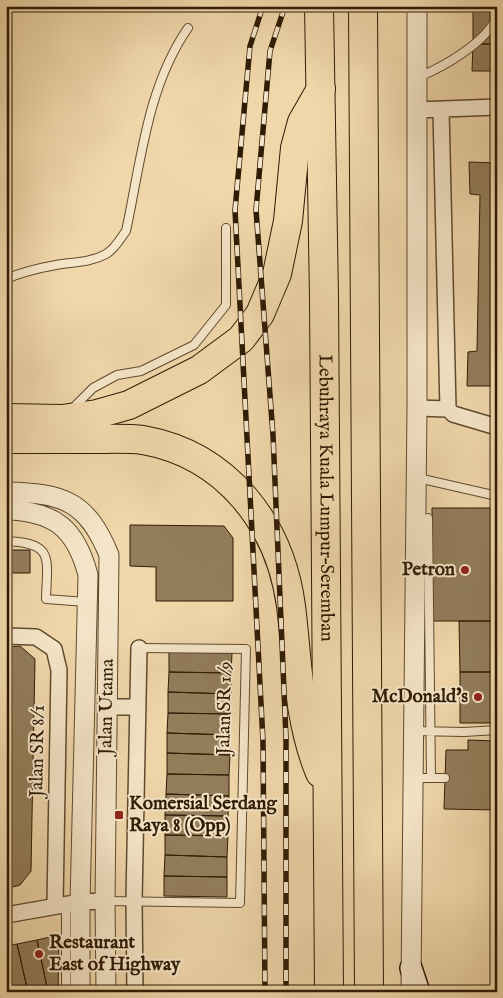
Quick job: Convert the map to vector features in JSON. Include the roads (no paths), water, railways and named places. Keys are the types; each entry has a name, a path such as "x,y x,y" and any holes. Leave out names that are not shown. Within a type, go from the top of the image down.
{"highway":[{"name":"Lebuhraya Kuala Lumpur–Seremban","path":"319,6 324,298 329,992"},
{"path":"363,6 369,992"},
{"path":"8,423 97,414 129,405 200,370 240,339 260,314 277,274 288,221 295,148 302,122 320,89"},
{"path":"8,423 158,444 196,459 212,468 238,491 272,536 282,564 290,603 304,727 328,793"}],"main road":[{"path":"411,968 419,992"}],"street":[{"path":"411,992 422,778 416,478 417,6"},
{"path":"417,110 497,107"},
{"path":"441,110 448,408 453,414 497,427"},
{"path":"417,408 448,408"},
{"name":"Jalan Utama","path":"6,492 38,493 64,500 84,512 100,532 109,555 105,901 106,992"},
{"name":"Jalan Utama","path":"6,510 23,510 55,521 71,535 82,552 88,575 88,602 67,904 80,992"},
{"name":"Jalan SR 8/1","path":"6,636 36,637 54,650 59,670 67,904"},
{"name":"Jalan SR 1/9","path":"135,992 134,902 139,648"},
{"path":"108,707 138,708"},
{"path":"6,915 67,904 105,901"}],"lane":[{"path":"417,78 440,68 456,58 475,42 497,17"},
{"path":"6,279 56,265 86,261 106,254 117,245 126,231 148,123 160,81 174,48 188,28"},
{"path":"62,419 93,388 117,375 150,367 194,345 226,305 226,228"},
{"path":"416,478 497,496"},
{"path":"428,518 422,731 497,730"},
{"path":"6,541 29,542 41,548 47,558 46,599 88,602"},
{"name":"Jalan SR 1/9","path":"105,901 240,903 246,648 139,648"},
{"path":"422,778 445,778"},
{"path":"66,992 67,904"}],"railway":[{"path":"263,6 250,46 235,210 263,741 265,992"},
{"path":"285,6 270,51 256,210 273,435 286,737 286,992"}],"place":[{"name":"Petron","path":"465,570"},
{"name":"McDonald's","path":"478,697"},
{"name":"Komersial Serdang Raya 8 (Opp)","path":"119,815"},
{"name":"Restaurant East of Highway","path":"39,954"}]}
